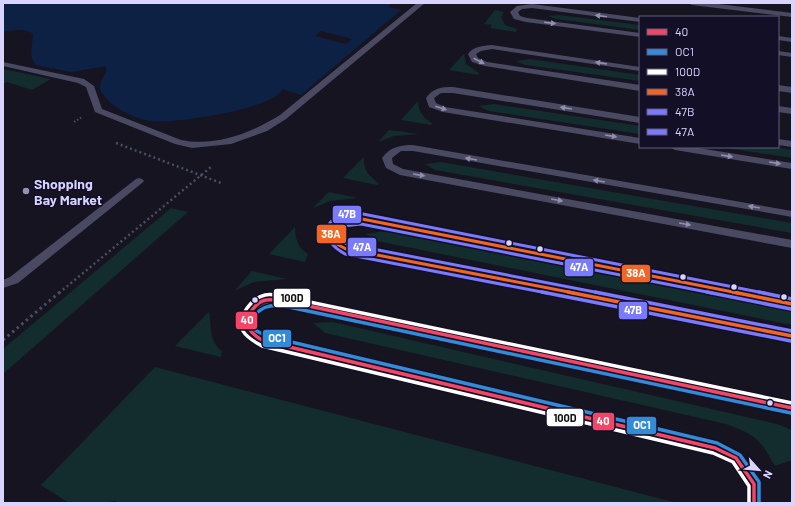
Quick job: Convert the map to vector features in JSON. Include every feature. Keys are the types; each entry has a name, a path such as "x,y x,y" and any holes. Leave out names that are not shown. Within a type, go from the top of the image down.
{"lane":[{"path":"3,64 81,81 90,86 98,110 178,142 192,145 228,142 264,129 283,117 421,3"},
{"path":"692,3 792,15"},
{"path":"639,20 532,6 521,7 514,12 516,17 526,20 639,35"},
{"path":"779,38 792,40"},
{"path":"639,69 492,47 480,48 475,50 472,54 475,60 485,64 639,88"},
{"path":"779,53 792,55"},
{"path":"779,88 792,90"},
{"path":"639,120 453,90 440,90 433,93 430,98 432,105 443,109 639,141"},
{"path":"779,109 792,111"},
{"path":"779,142 792,144"},
{"path":"792,214 413,148 398,148 391,152 387,158 389,166 400,172 792,244"},
{"path":"681,148 792,166"},
{"path":"3,284 14,280 139,181"},
{"path":"792,304 362,218 346,219 337,224 332,231 331,237 333,242 346,249 792,336"},
{"path":"754,503 754,484 736,458 715,448 264,341 254,338 248,332 245,322 248,314 257,305 265,300 285,301 792,408"}],"path":[{"path":"74,122 82,116"},
{"path":"116,143 221,183"},
{"path":"3,340 211,167"}],"green space":[{"path":"495,10 504,12 501,17 505,25 517,29 516,32 490,28 492,25 484,24"},
{"path":"559,15 639,25 639,30 556,19 548,16"},
{"path":"464,54 466,64 479,73 478,75 449,70"},
{"path":"530,59 639,75 639,81 525,65 516,61"},
{"path":"3,69 51,79 32,90 7,82 3,84"},
{"path":"418,101 420,111 424,117 432,123 431,125 401,120"},
{"path":"494,104 639,126 639,134 489,111 479,106"},
{"path":"389,130 419,134 394,136 378,142"},
{"path":"727,148 779,148 792,150 792,158"},
{"path":"364,157 365,169 372,178 379,183 377,185 343,178"},
{"path":"441,162 792,223 792,233 435,170 425,164"},
{"path":"329,192 358,198 330,201 313,208"},
{"path":"171,208 188,212 3,374 3,349"},
{"path":"295,227 298,243 308,254 305,262 269,254"},
{"path":"385,231 792,311 792,325 377,241 366,234"},
{"path":"252,271 287,279 254,282 234,291"},
{"path":"209,312 211,333 214,343 222,351 221,357 175,346"},
{"path":"333,322 777,424 792,430 792,460 775,466 765,449 756,439 744,431 726,424 325,333 313,323"},
{"path":"155,367 677,503 116,503 116,501 101,503 69,503 41,485"}],"water":[{"path":"3,3 392,3 388,7 401,10 301,95 282,89 276,96 262,103 243,109 198,118 160,122 149,121 128,114 115,106 105,97 101,91 100,84 106,72 106,66 71,72 36,65 32,58 33,34 23,30 3,32"}],"pier":[{"path":"321,31 352,39 346,44 315,36"}],"transit line":[{"name":"47B","path":"791,341 345,254 332,245 328,240 327,234 328,228 336,218 344,215 363,214 792,299"},
{"name":"38A","path":"792,304 362,219 344,220 336,224 331,233 335,243 346,249 792,336"},
{"name":"47A","path":"791,309 361,224 350,224 343,226 336,234 339,239 347,244 792,331"},
{"name":"100D","path":"749,503 749,486 733,462 713,453 262,346 256,343 243,331 241,326 243,314 247,308 260,297 265,295 281,296 792,403"},
{"name":"40","path":"754,503 754,484 736,458 715,448 264,341 251,333 248,329 246,321 251,311 260,303 268,300 285,301 792,408"},
{"name":"OC1","path":"759,503 759,482 740,455 717,443 266,336 253,329 251,321 257,312 264,307 274,305 284,306 791,413"}],"place":[{"name":"Shopping Bay Market","path":"26,191"}]}
